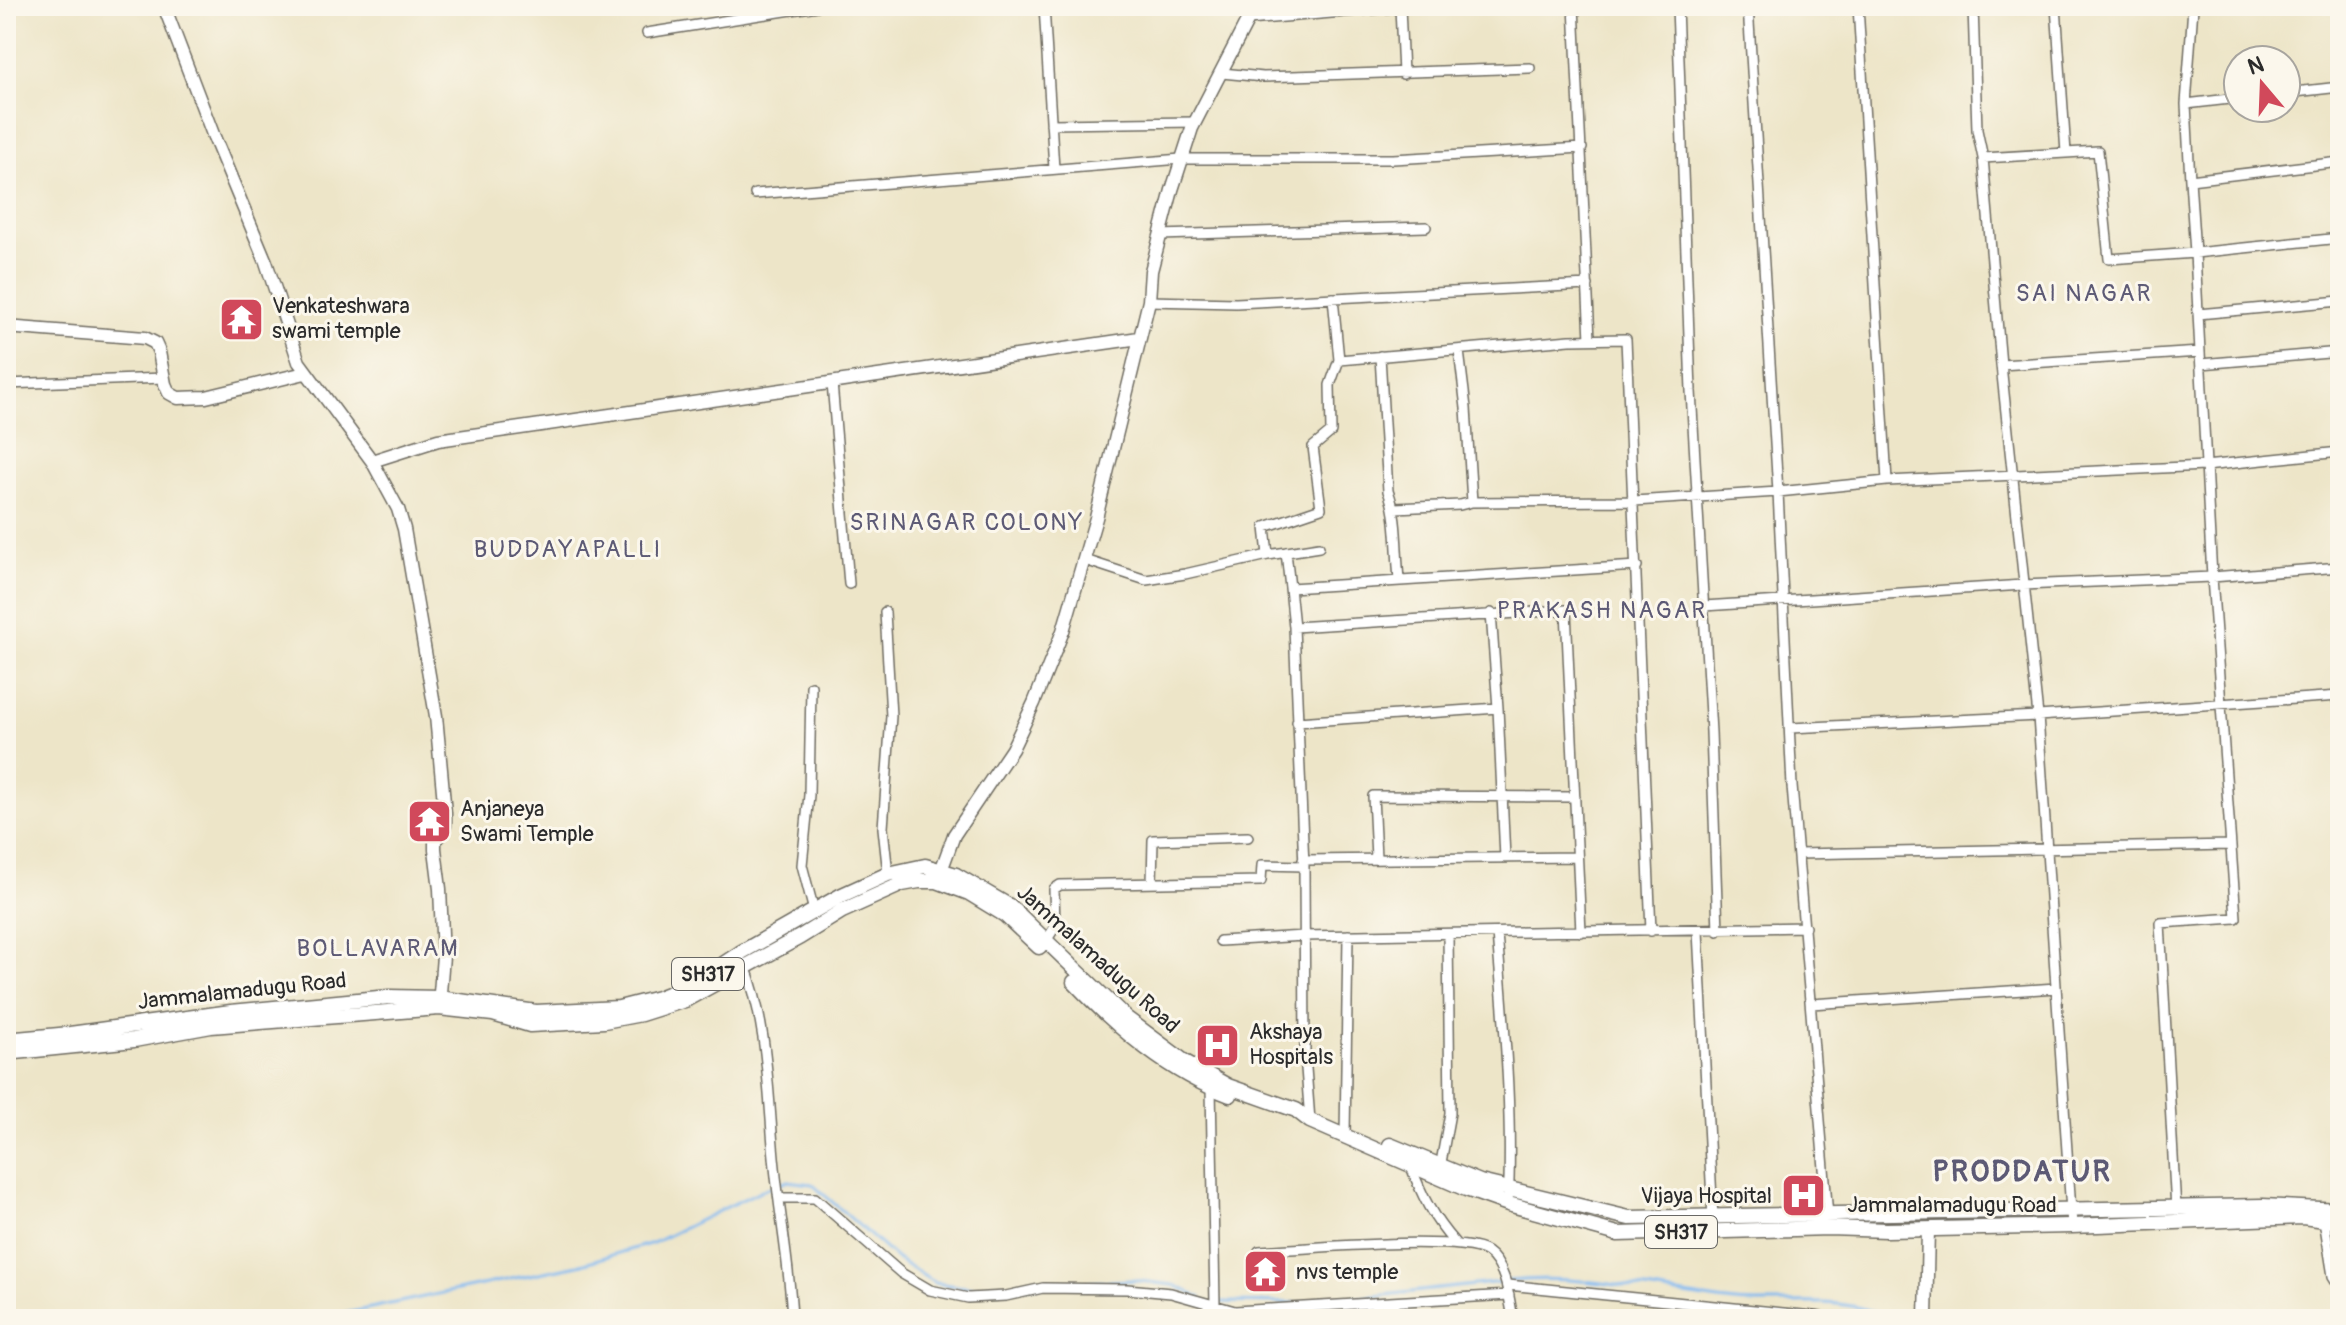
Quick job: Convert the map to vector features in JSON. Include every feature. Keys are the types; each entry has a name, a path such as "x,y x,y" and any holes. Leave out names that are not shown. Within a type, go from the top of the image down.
{"main road":[{"path":"164,6 266,262 299,362 372,461 398,509 404,529 436,716 445,826 435,842 443,956 439,1003"},
{"path":"939,876 954,835 1012,749 1063,631 1085,560 1149,301 1151,271 1181,159 1196,122 1255,6"},
{"path":"6,327 145,338 155,343 159,352 169,393 187,399 305,373"},
{"path":"372,461 438,440 1139,338"},
{"name":"Jammalamadugu Road","path":"743,960 814,911 836,906 888,874 925,866 939,876 973,884 1011,907 1126,1018 1185,1062 1228,1086 1345,1132 1409,1162 1439,1170 1466,1189 1508,1197 1618,1234 1713,1224 1828,1221 1928,1230 2072,1226"},
{"path":"6,1053 223,1019 324,1009 439,1003 480,1008 530,1025 685,1000 743,960 836,906 902,884 939,876 1005,915 1127,1033 1166,1064 1211,1088 1293,1119 1305,1116"},
{"name":"Jammalamadugu Road","path":"6,1040 111,1036"},
{"name":"SH317","path":"1345,1132 1439,1170"},
{"name":"SH317","path":"2072,1226 2263,1206 2340,1210"},
{"name":"SH317","path":"1828,1221 2071,1209 2303,1217 2340,1222"},
{"path":"1926,1319 1928,1230"}],"street":[{"path":"647,33 817,6"},
{"path":"1044,6 1054,169"},
{"path":"1248,20 1415,6"},
{"path":"1574,6 1590,339"},
{"path":"1677,6 1718,931"},
{"path":"1748,6 1798,854 1828,1221"},
{"path":"1858,6 1887,481"},
{"path":"1973,6 1977,130 1983,158 2038,716 2072,1226"},
{"path":"2056,6 2066,153"},
{"path":"2176,1214 2160,923 2236,918 2205,466 2186,104 2194,6"},
{"path":"1400,7 1403,74"},
{"path":"1222,73 1263,77 1530,68"},
{"path":"2302,91 2340,87"},
{"path":"2186,104 2222,100"},
{"path":"1051,124 1196,122"},
{"path":"755,194 1181,159 1393,159 1582,148"},
{"path":"1983,158 2098,151 2109,259 2340,238"},
{"path":"2190,180 2340,162"},
{"path":"1160,235 1426,227"},
{"path":"1149,301 1236,303 1588,285"},
{"path":"1268,555 1265,527 1321,508 1313,447 1331,432 1330,385 1339,360 1333,298"},
{"path":"2198,314 2340,301"},
{"path":"1339,360 1590,339 1626,339 1651,931"},
{"path":"1459,351 1472,502"},
{"path":"2001,365 2200,352"},
{"path":"2201,364 2340,352"},
{"path":"1380,356 1388,491 1395,508 1399,579"},
{"path":"6,384 164,378"},
{"path":"832,383 849,584"},
{"path":"1395,508 1472,502 1634,501 1887,481 2205,466 2340,452"},
{"path":"1085,560 1146,580 1319,547"},
{"path":"1286,552 1294,627 1303,863 1305,1116"},
{"path":"1290,588 1637,566"},
{"path":"1704,606 2340,567"},
{"path":"1294,627 1566,610 1581,932"},
{"path":"885,612 891,716 883,828 888,874"},
{"path":"1491,613 1505,858"},
{"path":"811,686 809,795 802,865 814,911"},
{"path":"1790,728 2038,716 2340,696"},
{"path":"1297,722 1498,708"},
{"path":"1376,858 1373,796 1575,797"},
{"path":"1152,883 1153,840 1248,837"},
{"path":"1798,854 2231,845"},
{"path":"1046,941 1055,927 1055,887 1261,881 1262,865 1376,858 1577,857"},
{"path":"1220,941 1304,936 1718,931 1805,927"},
{"path":"1698,931 1713,1224"},
{"path":"1497,933 1505,1034 1508,1197"},
{"path":"1439,1170 1450,1113 1448,934"},
{"path":"1345,1132 1348,935"},
{"path":"743,960 753,985 759,1017 790,1267 792,1319"},
{"path":"1811,1004 2056,988"},
{"path":"1211,1088 1215,1304"},
{"path":"1409,1162 1434,1220 1455,1243"},
{"path":"778,1189 815,1198 901,1273 930,1290 968,1298 1006,1296 1043,1288 1127,1289 1171,1293 1235,1311 1508,1290 1843,1319"},
{"path":"2324,1220 2333,1276 2340,1287"},
{"path":"1259,1251 1455,1243 1488,1252 1508,1290 1513,1319"}],"waterway":[{"path":"335,1319 337,1315 578,1265 653,1243 760,1191 788,1181 812,1184 897,1259 935,1283 978,1289 1132,1280 1174,1285 1200,1297"},
{"path":"1509,1281 1566,1280 1735,1302 1833,1304 1852,1306 1887,1319"},
{"path":"1322,1302 1501,1282"},
{"path":"1218,1302 1295,1303"}],"place":[{"name":"Venkateshwara swami temple","path":"241,319"},
{"name":"Anjaneya Swami Temple","path":"429,822"},
{"name":"Akshaya Hospitals","path":"1218,1045"},
{"name":"Vijaya Hospital","path":"1803,1196"},
{"name":"nvs temple","path":"1265,1272"}],"district":[{"name":"SAI NAGAR","path":"2084,293"},
{"name":"SRINAGAR COLONY","path":"967,522"},
{"name":"BUDDAYAPALLI","path":"568,549"},
{"name":"PRAKASH NAGAR","path":"1602,610"},
{"name":"BOLLAVARAM","path":"378,948"},
{"name":"PRODDATUR","path":"2022,1171"}]}
